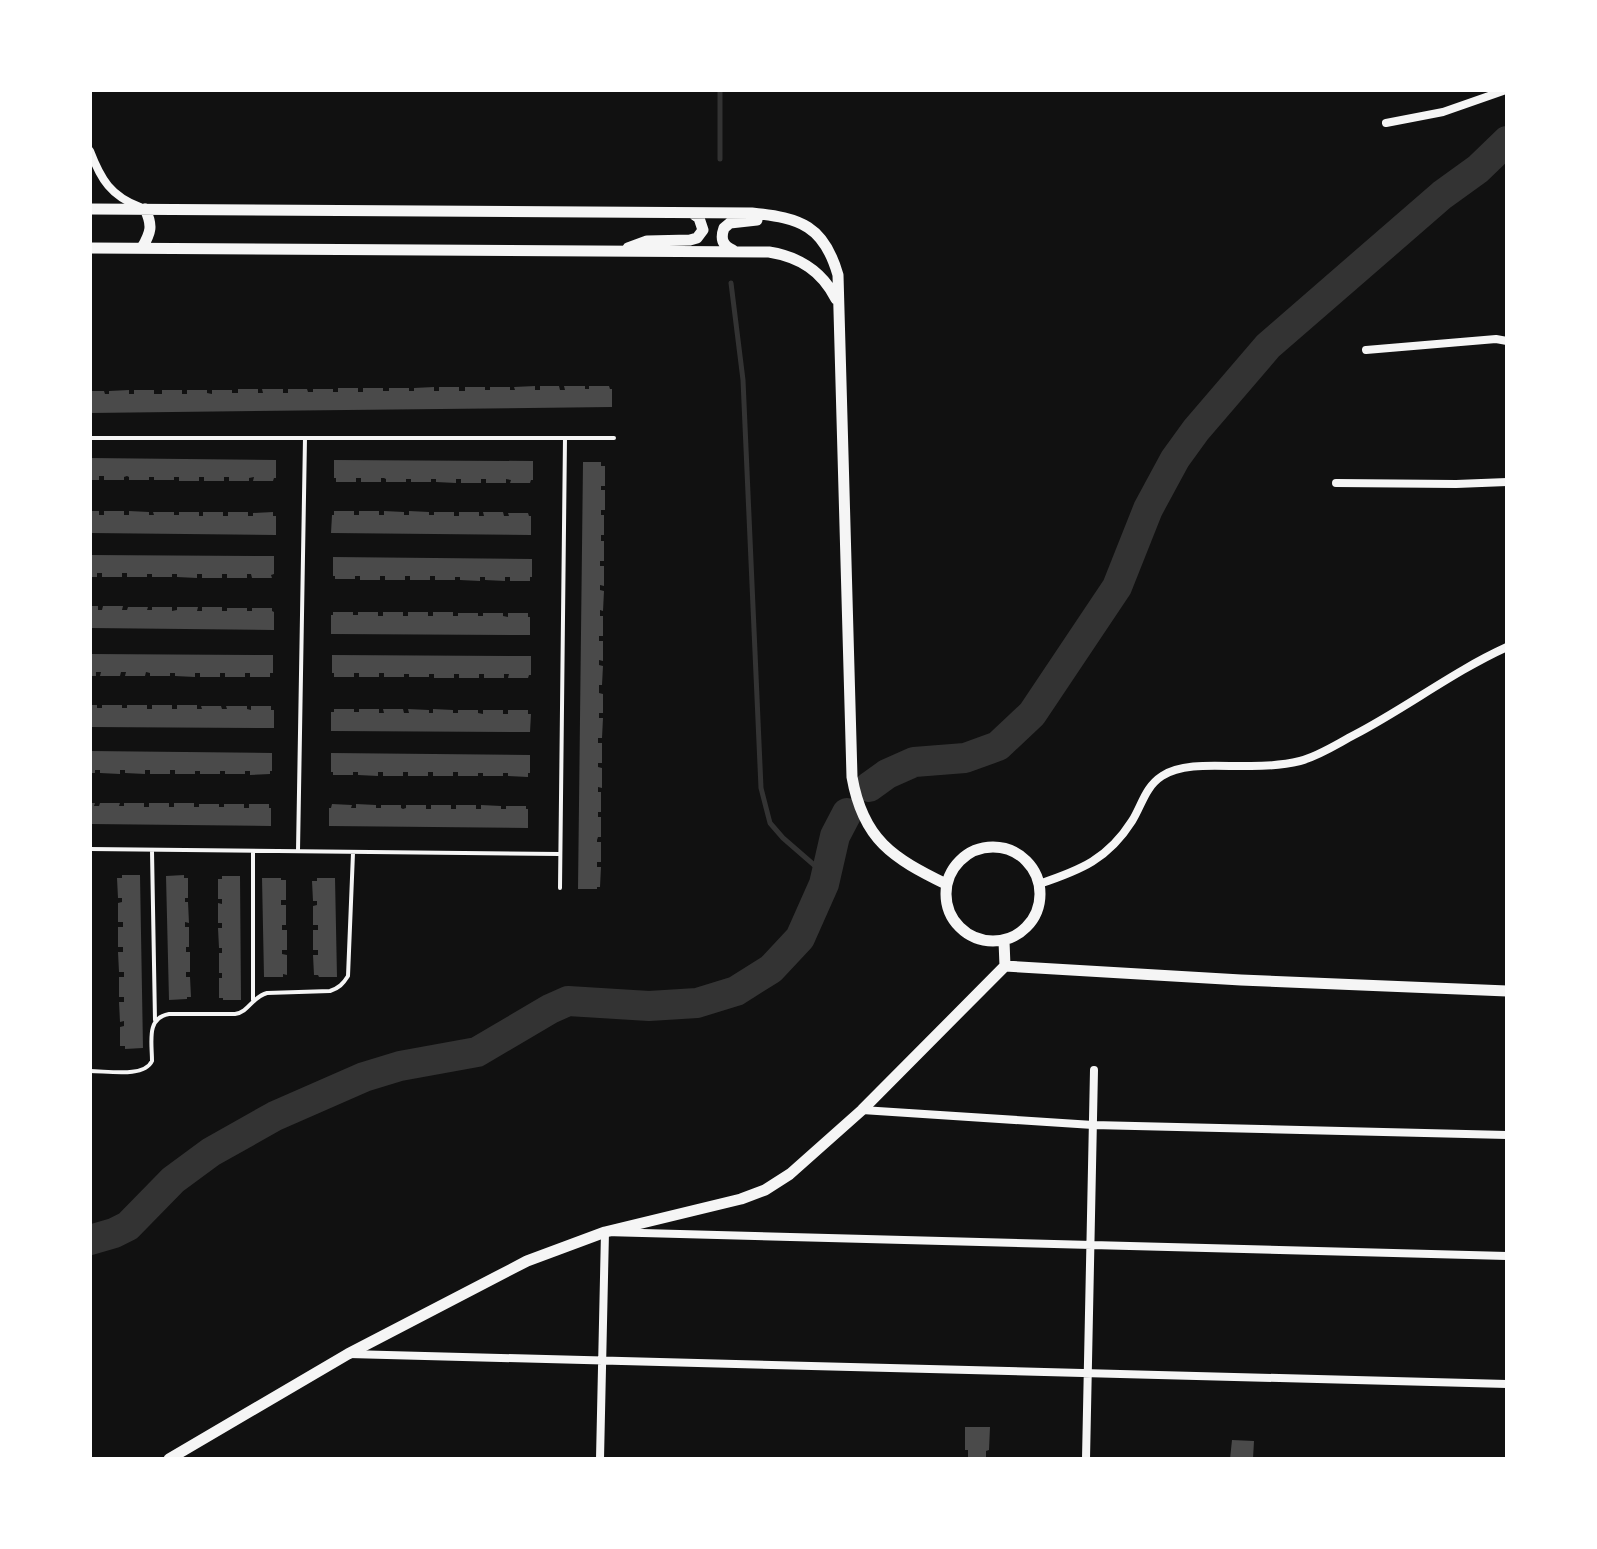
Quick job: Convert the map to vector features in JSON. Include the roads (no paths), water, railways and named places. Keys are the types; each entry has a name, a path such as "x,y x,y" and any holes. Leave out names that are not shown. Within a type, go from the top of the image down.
{"street":[{"path":"1386,123 1443,112 1506,90"},
{"path":"90,151 99,173 111,190 125,201 145,209 151,228 142,248"},
{"path":"90,209 752,213 774,215 809,228 826,243 838,275 854,792 865,821 884,845 907,863 946,884"},
{"path":"620,251 647,241 697,238 701,235 702,224 692,213"},
{"path":"738,252 726,247 722,240 724,228 730,223 789,219"},
{"path":"90,248 769,252 804,263 819,274 829,284 840,307"},
{"path":"1366,350 1496,339 1507,341"},
{"path":"1336,483 1507,482"},
{"path":"1039,884 1076,872 1119,840 1134,818 1142,798 1163,775 1181,768 1253,766 1303,760 1371,726 1507,647"},
{"path":"988,847 1016,853 1031,866 1039,884 1040,902 1034,919 1021,933 1004,941 976,939 959,928 946,903 946,884 954,866 969,853 988,847"},
{"path":"169,1459 348,1354 527,1261 605,1232 741,1199 765,1190 790,1174 862,1110 1005,966 1004,941"},
{"path":"1005,966 1507,991"},
{"path":"1086,1459 1094,1070"},
{"path":"862,1110 1093,1125 1507,1135"},
{"path":"605,1232 1507,1256"},
{"path":"600,1459 605,1232"},
{"path":"348,1354 1507,1384"}],"lane":[{"path":"90,438 614,438"},
{"path":"298,851 305,438"},
{"path":"560,888 565,438"},
{"path":"90,849 560,854"},
{"path":"90,1071 135,1072 146,1069 152,1061 152,1027 155,1020 152,850"},
{"path":"253,850 253,1000"},
{"path":"155,1020 169,1014 241,1013 259,995 330,991 344,984 348,976 353,852"}],"waterway":[{"path":"720,90 720,159"},
{"path":"869,787 887,774 914,762 965,758 998,746 1032,714 1117,587 1148,509 1175,459 1196,430 1268,346 1507,141"},
{"path":"731,283 743,380 761,788 770,823 821,871 824,884"},
{"path":"90,1240 128,1226 173,1180 211,1152 275,1116 364,1077 400,1066 477,1052 568,1001 649,1006 697,1003 736,991 771,969 800,938 824,884 835,836 847,813"}]}
